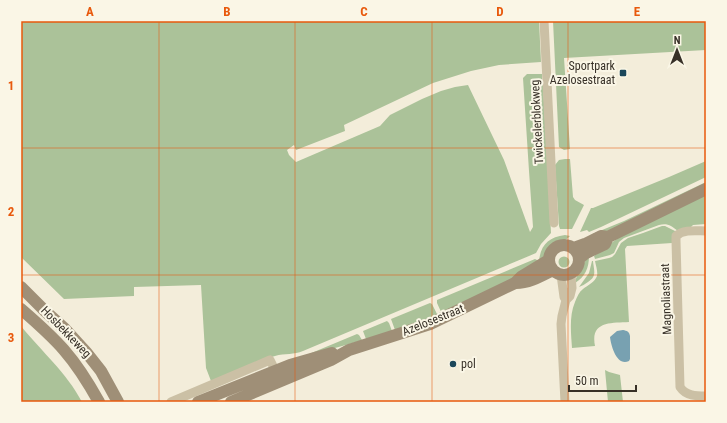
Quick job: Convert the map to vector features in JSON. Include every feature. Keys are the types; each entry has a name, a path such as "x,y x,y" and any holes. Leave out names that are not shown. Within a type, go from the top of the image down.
{"street":[{"name":"Twickelerblokweg","path":"544,21 554,223"},
{"path":"577,253 585,244 601,236 608,237 706,189"},
{"name":"Magnoliastraat","path":"706,231 685,231 676,236 680,386 683,391 689,394 706,396"},
{"path":"558,270 576,270 580,263 577,253 568,245 559,245 550,255 558,270 566,300 561,324 564,402"},
{"name":"Azelosestraat","path":"198,402 331,360 349,350 430,324 514,283 529,281 558,270"},
{"name":"Hosbekkeweg","path":"21,287 65,329 86,352 101,371 118,402"},
{"name":"Hosbekkeweg","path":"21,309 63,350 88,382 99,402"},
{"path":"171,402 270,360 278,376"},
{"name":"Azelosestraat","path":"231,402 278,376"}],"green space":[{"path":"21,21 539,21 541,62 499,65 471,71 433,83 344,125 345,131 296,150 294,145 287,150 289,155 296,162 380,126 390,115 422,99 441,91 468,85 504,160 530,232 533,227 523,78 527,74 542,74 551,233 541,244 536,253 303,351 267,358 211,381 206,368 201,285 134,287 134,296 64,299 21,257"},
{"path":"553,21 706,21 706,50 564,58 570,149 564,150 559,147"},
{"path":"570,159 573,197 575,200 584,205 572,229 560,229 559,226 555,165 559,160"},
{"path":"706,161 706,177 601,227 589,232 587,230 580,232 591,208"},
{"path":"706,182 706,184 616,229 590,235 624,221"},
{"path":"706,194 706,224 693,225 690,228 678,231 671,226 662,224 624,238 619,242 614,253 595,259 594,256 622,235"},
{"path":"662,226 677,232 672,243 627,246 625,249 629,322 609,323 603,325 596,332 594,338 595,346 572,348 571,325 573,307 580,292 593,282 597,276 595,261 612,257 621,243 628,238"},
{"path":"565,235 570,236 566,240 552,246 543,259 539,262 541,251 546,243 554,238"},
{"path":"589,256 586,272 575,283 580,269"},
{"path":"562,257 566,257 568,258 568,266 562,267 559,264 559,260"},
{"path":"535,259 537,260 537,264 513,279 442,314 437,300"},
{"path":"592,261 594,270 593,278 579,287 589,273"},
{"path":"430,303 438,316 395,330 391,319"},
{"path":"387,321 392,331 366,339 363,331"},
{"path":"21,326 69,381 82,402 21,402"},
{"path":"357,334 362,340 310,355 309,354"},
{"path":"605,370 620,375 623,402 608,402"}],"water":[{"path":"623,330 628,332 630,336 630,359 629,361 625,362 621,361 615,355 610,337 617,331"}],"place":[{"name":"Sportpark Azelosestraat","path":"623,73"},
{"name":"pol","path":"453,364"}]}
